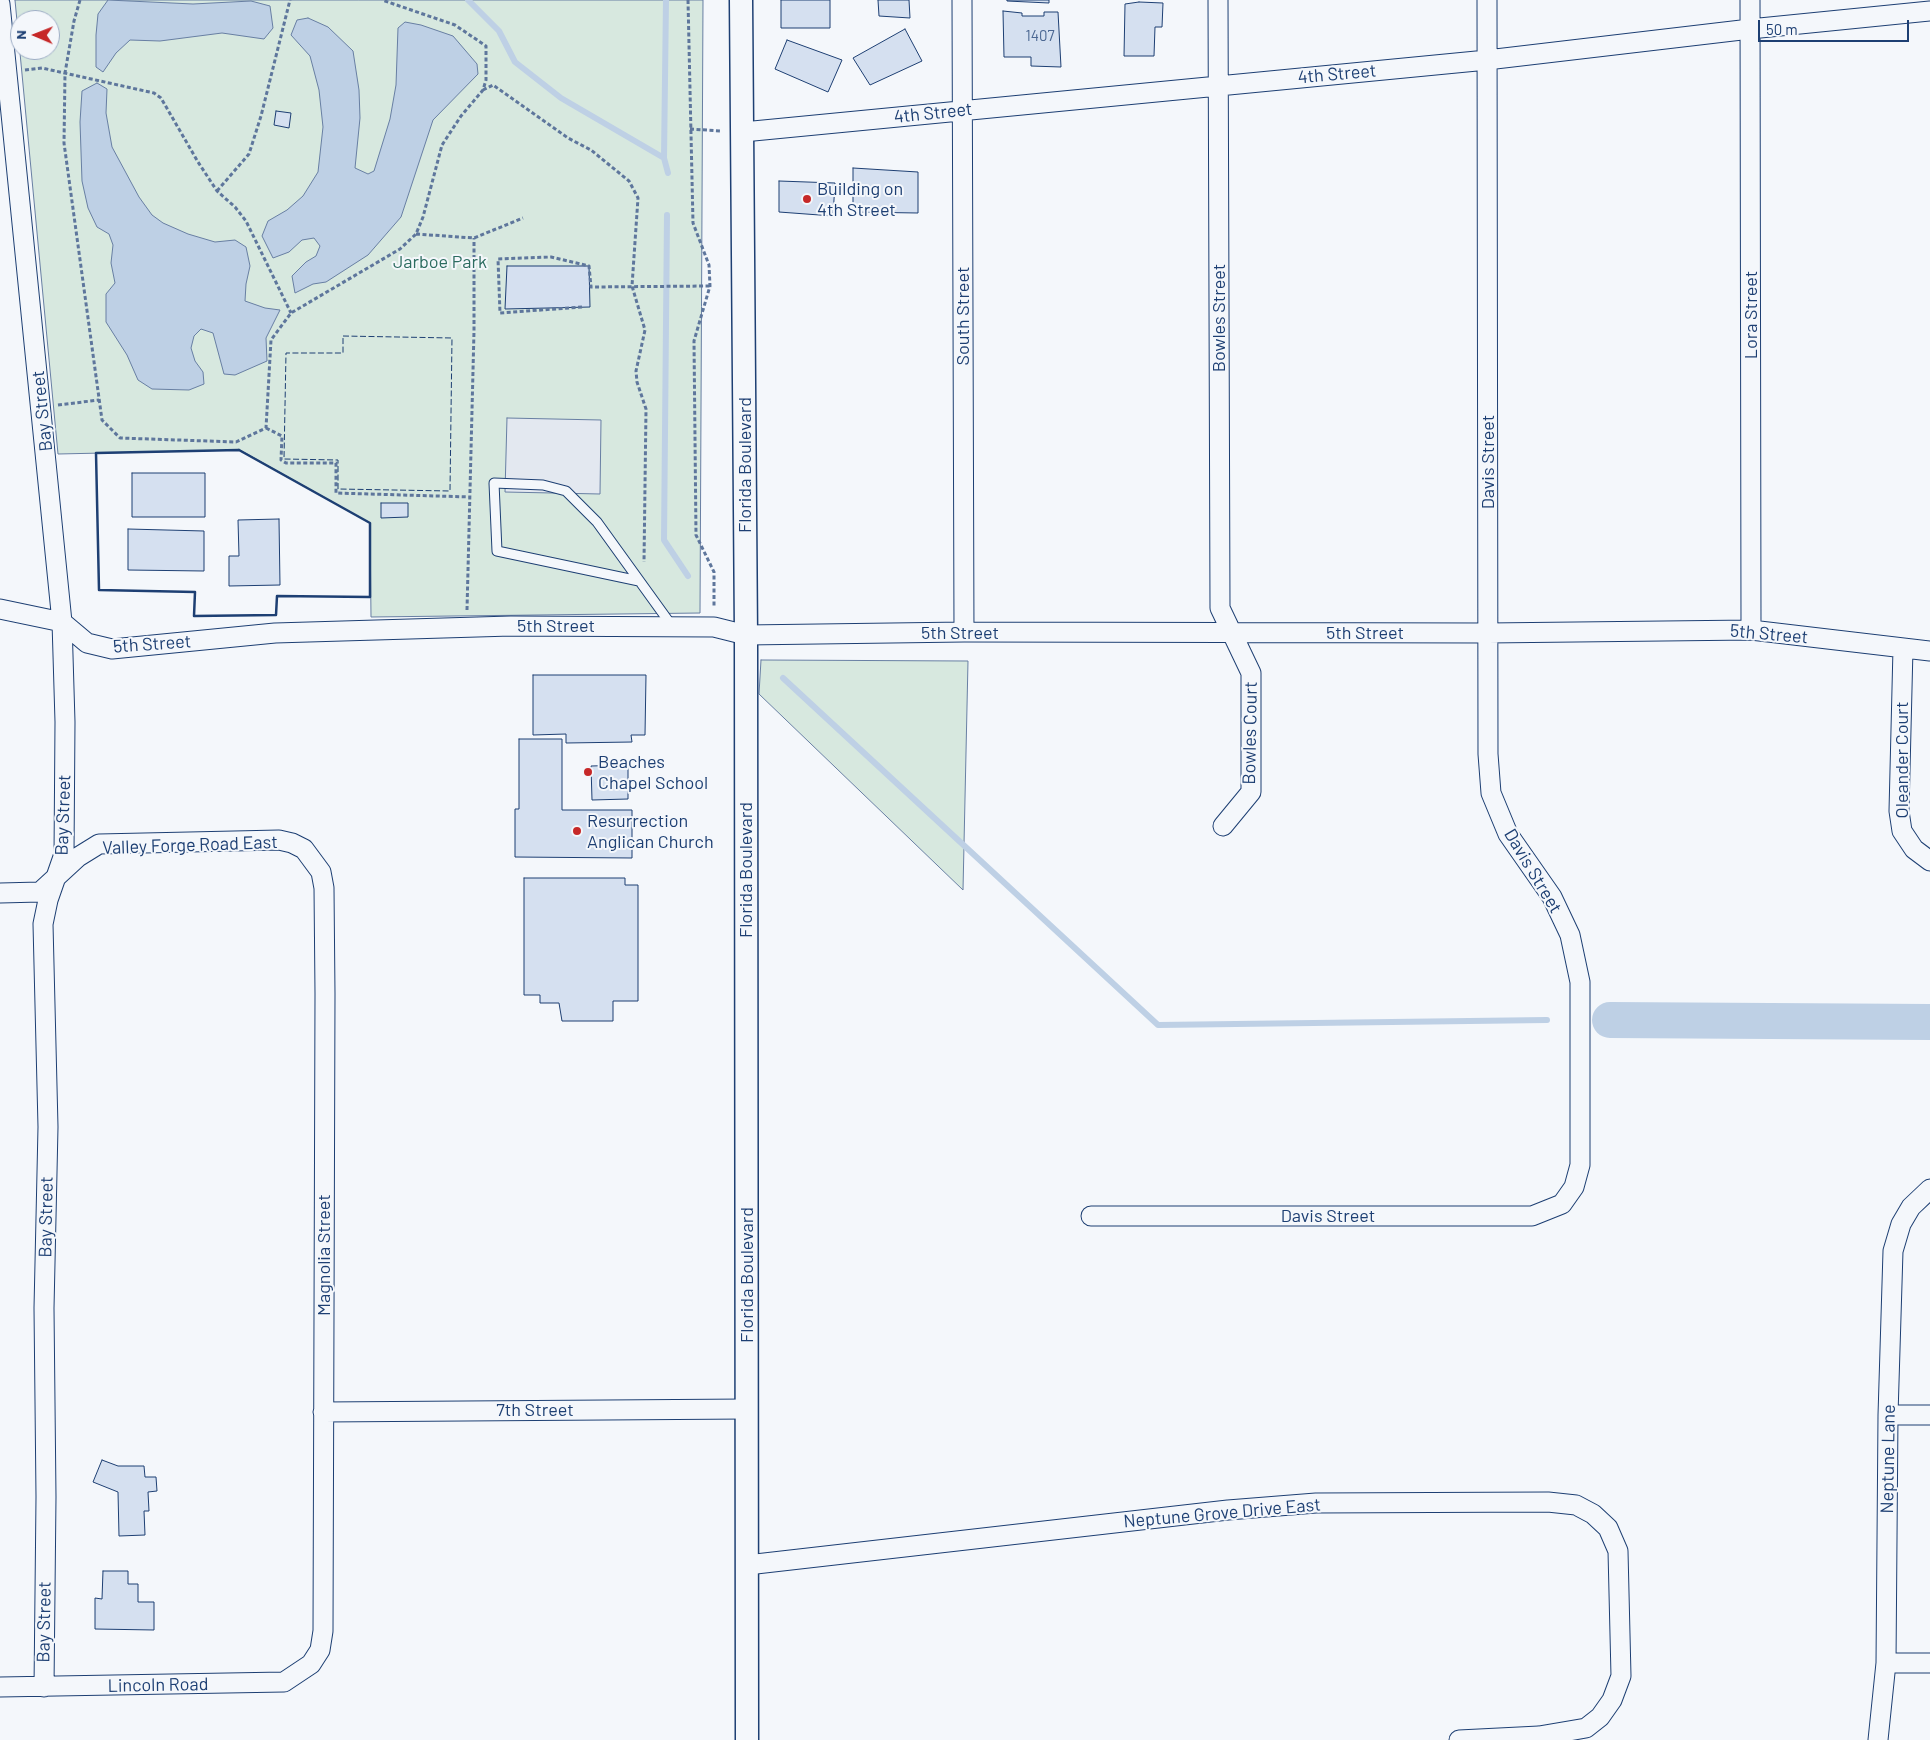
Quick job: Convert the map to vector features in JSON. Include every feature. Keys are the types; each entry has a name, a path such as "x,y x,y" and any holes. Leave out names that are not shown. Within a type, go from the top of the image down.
{"street":[{"name":"Florida Boulevard","path":"741,0 746,635 747,1740"},
{"name":"South Street","path":"962,0 964,632"},
{"name":"Bowles Street","path":"1218,0 1220,608 1234,634"},
{"name":"Davis Street","path":"1091,1216 1532,1216 1562,1204 1574,1187 1580,1165 1580,982 1570,935 1552,897 1508,834 1491,793 1488,754 1487,0"},
{"name":"Lora Street","path":"1750,0 1751,630"},
{"name":"Bay Street","path":"0,4 7,72 6,123 42,408 62,622 65,722 64,854 48,900 43,924 48,1127 44,1308 46,1497 44,1687"},
{"name":"4th Street","path":"743,132 1487,60 1750,29 1930,11"},
{"name":"5th Street","path":"0,610 62,622 87,643 112,649 275,633 466,628 672,626 714,627 746,635 964,632 1234,634 1751,630 1930,651"},
{"name":"Bowles Court","path":"1223,826 1250,792 1251,673 1234,634"},
{"name":"Oleander Court","path":"1903,648 1899,811 1902,831 1914,849 1930,861"},
{"name":"Valley Forge Road East","path":"0,893 40,892 78,857 99,844 279,840 292,843 304,849"},
{"name":"Magnolia Street","path":"304,849 321,872 324,888 325,994 323,1631 320,1650 311,1664"},
{"name":"Neptune Lane","path":"1878,1740 1886,1663 1888,1415 1893,1251 1901,1224 1911,1207 1930,1189"},
{"name":"7th Street","path":"323,1412 747,1409"},
{"path":"1888,1415 1930,1415"},
{"name":"Neptune Grove Drive East","path":"747,1565 1228,1510 1316,1504 1548,1502 1576,1505 1593,1514 1608,1528 1618,1551 1621,1676 1612,1700 1600,1717 1586,1728 1540,1736 1459,1740"},
{"path":"1886,1663 1930,1663"},
{"name":"Lincoln Road","path":"0,1687 284,1682 311,1664"}],"lane":[{"path":"641,584 497,551 494,483 543,485 566,491 597,522 672,626"}],"path":[{"path":"80,0 74,21 65,73 64,143 102,420 120,438 236,442 266,428"},
{"path":"217,191 249,154 261,116 290,0"},
{"path":"382,0 455,25 486,46 486,80 483,90"},
{"path":"688,0 693,223 709,265 710,286 694,341 696,535 714,572 714,627"},
{"path":"7,72 42,68 154,93 161,98 217,191 246,221 291,312"},
{"path":"266,428 271,340 291,312 400,248 416,234 423,218 442,145 461,116 483,90 493,85 507,93 568,138 591,150 629,180 638,198 632,286 645,330 636,371 637,382 646,409 641,584"},
{"path":"690,129 743,132"},
{"path":"416,234 474,238 523,218"},
{"path":"466,628 474,238"},
{"path":"582,307 500,313 498,259 551,257 589,266 591,287 710,286"},
{"path":"42,408 98,400"},
{"path":"266,428 282,436 281,460 286,463 336,463 336,494 470,497"}],"green space":[{"name":"Jarboe Park","path":"15,0 703,0 700,613 371,617 370,523 240,450 58,454 21,60 60,60 60,10 16,10"},
{"path":"761,660 968,661 963,890 759,694"}],"shaded area":[{"path":"507,418 601,420 600,494 505,492"}],"water":[{"path":"108,0 193,4 251,1 270,6 273,28 264,39 222,33 160,41 130,40 116,53 103,72 96,67 96,35 98,14"},
{"path":"308,18 328,27 353,51 359,90 360,118 355,168 368,174 374,171 390,119 396,85 398,28 405,22 421,25 453,36 477,64 478,74 433,120 401,217 368,255 326,282 313,284 295,293 292,276 306,262 316,256 320,246 314,238 302,240 289,252 273,258 262,236 268,221 287,210 303,196 318,172 323,127 319,90 310,56 291,35 297,20"},
{"path":"97,83 107,89 106,113 112,147 139,197 152,215 163,223 188,234 215,242 235,240 246,247 250,266 245,301 265,308 280,310 266,338 267,361 235,375 224,374 213,333 201,329 194,336 191,348 195,361 203,372 204,384 189,390 152,389 138,380 127,355 106,322 106,294 115,283 111,263 113,245 109,234 97,227 88,208 82,181 80,122 82,91"}],"building":[{"path":"781,0 830,0 830,28 781,28"},
{"path":"878,0 909,0 910,18 879,16"},
{"path":"1049,0 1049,3 1007,1"},
{"path":"1139,2 1163,3 1162,27 1155,27 1154,56 1124,56 1125,4"},
{"path":"1003,11 1022,13 1022,16 1044,16 1044,12 1058,12 1061,67 1031,66 1031,57 1004,57"},
{"path":"905,29 922,61 870,85 853,58"},
{"path":"787,40 842,60 828,92 775,69"},
{"path":"276,111 291,113 289,128 274,125"},
{"path":"853,168 918,172 918,213 853,212"},
{"name":"Building on 4th Street","path":"779,181 835,183 833,216 779,212"},
{"path":"507,266 589,266 590,307 505,309"},
{"path":"132,473 205,473 205,517 132,517"},
{"path":"381,503 408,503 408,517 381,518"},
{"path":"279,519 280,585 229,586 229,556 239,556 238,520"},
{"path":"128,529 204,531 204,571 128,570"},
{"path":"533,675 646,675 645,735 631,735 632,742 566,743 566,734 533,735"},
{"path":"519,739 562,739 562,810 632,810 632,858 515,857 515,809 519,809"},
{"path":"628,765 628,799 592,800 591,766"},
{"path":"524,878 625,878 625,885 638,885 638,1001 613,1001 613,1021 562,1021 559,1003 540,1003 540,995 524,995"},
{"path":"102,1460 118,1466 144,1466 145,1477 156,1477 157,1491 148,1492 149,1511 144,1511 145,1535 119,1536 118,1492 93,1482"},
{"path":"103,1571 128,1571 128,1584 138,1584 138,1602 154,1602 154,1630 95,1629 95,1598 102,1599"}],"waterway":[{"path":"468,0 499,31 515,62 561,98 664,158 668,173"},
{"path":"664,158 666,0"},
{"path":"667,215 664,540 688,576"},
{"path":"783,678 1158,1025 1547,1020"},
{"path":"1610,1020 1930,1022"}],"fence":[{"path":"343,336 452,338 450,491 338,489 338,460 284,459 286,353 343,353 343,336"}],"wall":[{"path":"239,450 370,523 370,597 277,596 276,615 194,616 195,592 99,590 96,453 239,450"}],"place":[{"name":"Building on 4th Street","path":"807,199"},
{"name":"Beaches Chapel School","path":"588,772"},
{"name":"Resurrection Anglican Church","path":"577,831"}]}
